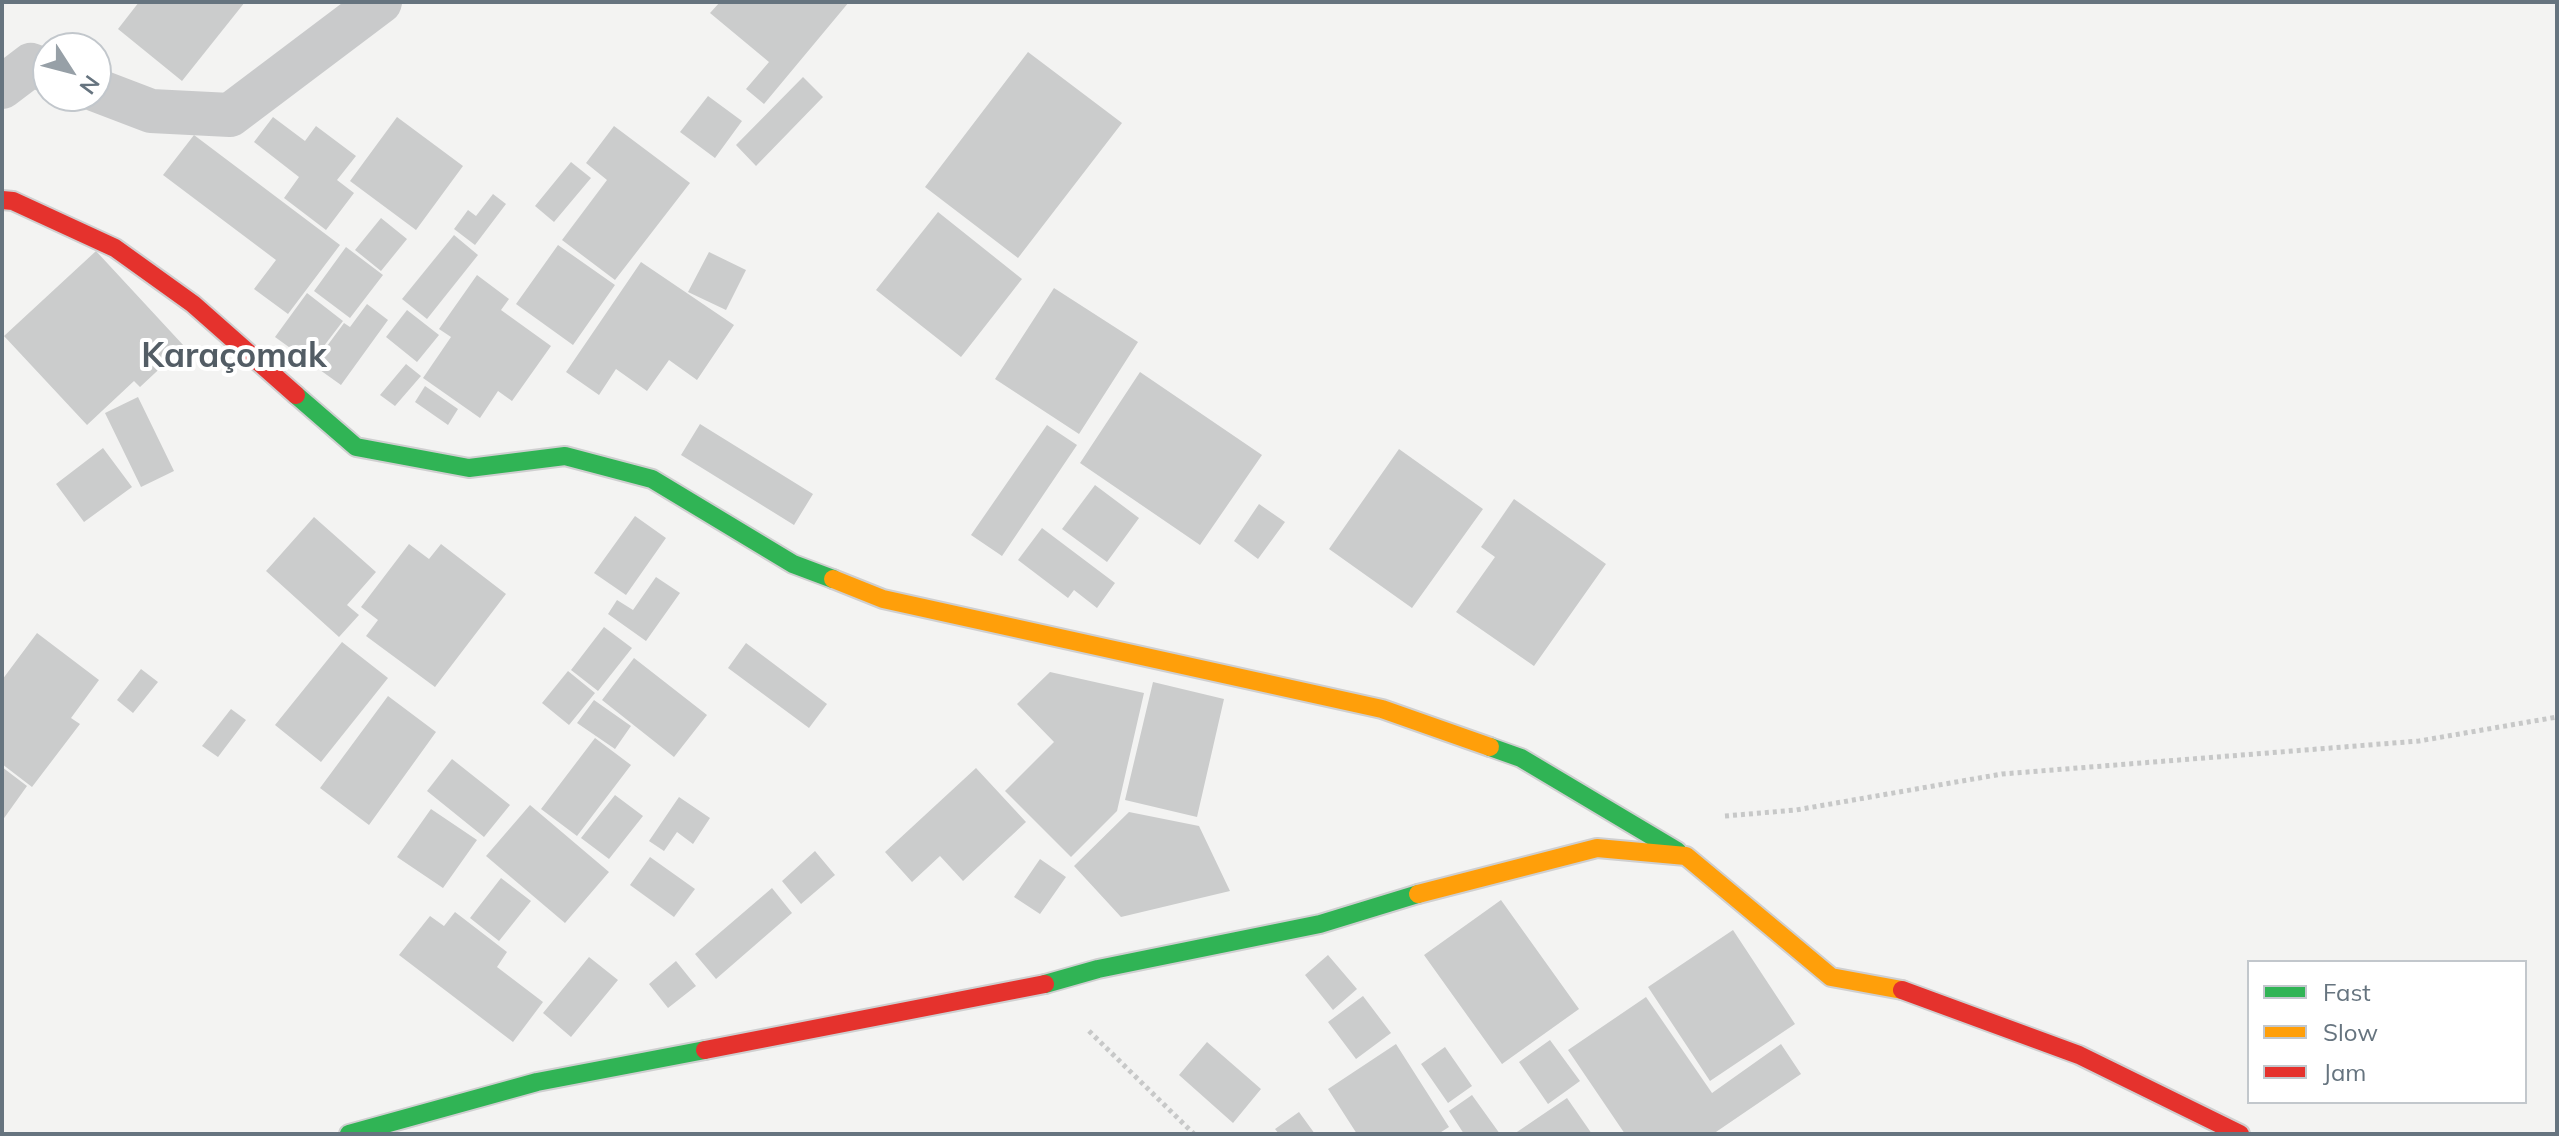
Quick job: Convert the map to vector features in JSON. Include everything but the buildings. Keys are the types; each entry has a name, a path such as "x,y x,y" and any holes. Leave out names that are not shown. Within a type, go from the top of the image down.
{"street":[{"path":"112,96 151,111 230,115 380,2"},
{"path":"2,87 32,65"},
{"path":"2,200 13,201 115,248 193,304 356,447 469,468 565,456 652,479 793,564 883,599 1382,709 1521,758 1686,856 1831,977 1927,997 2079,1055 2240,1134"},
{"path":"349,1134 537,1082 1043,985 1098,969 1320,924 1461,881 1597,848 1686,856"}],"path":[{"path":"1686,856 1711,817 1796,810 2002,774 2419,741 2557,717"},
{"path":"1043,985 1194,1134"}],"traffic: fast":[{"path":"296,395 356,447 469,468 565,456 652,479 793,564 833,579"},
{"path":"1490,747 1521,758 1677,851"},
{"path":"1045,984 1098,969 1320,924 1418,894"},
{"path":"349,1134 537,1082 705,1050"}],"traffic: slow":[{"path":"833,579 883,599 1382,709 1490,747"},
{"path":"1418,894 1597,848 1686,856 1831,977 1902,990"}],"traffic: jam":[{"path":"2,200 13,201 115,248 193,304 296,395"},
{"path":"705,1050 1045,984"},
{"path":"1902,990 2079,1055 2240,1134"}],"district":[{"name":"Karaçomak","path":"234,357"}]}
